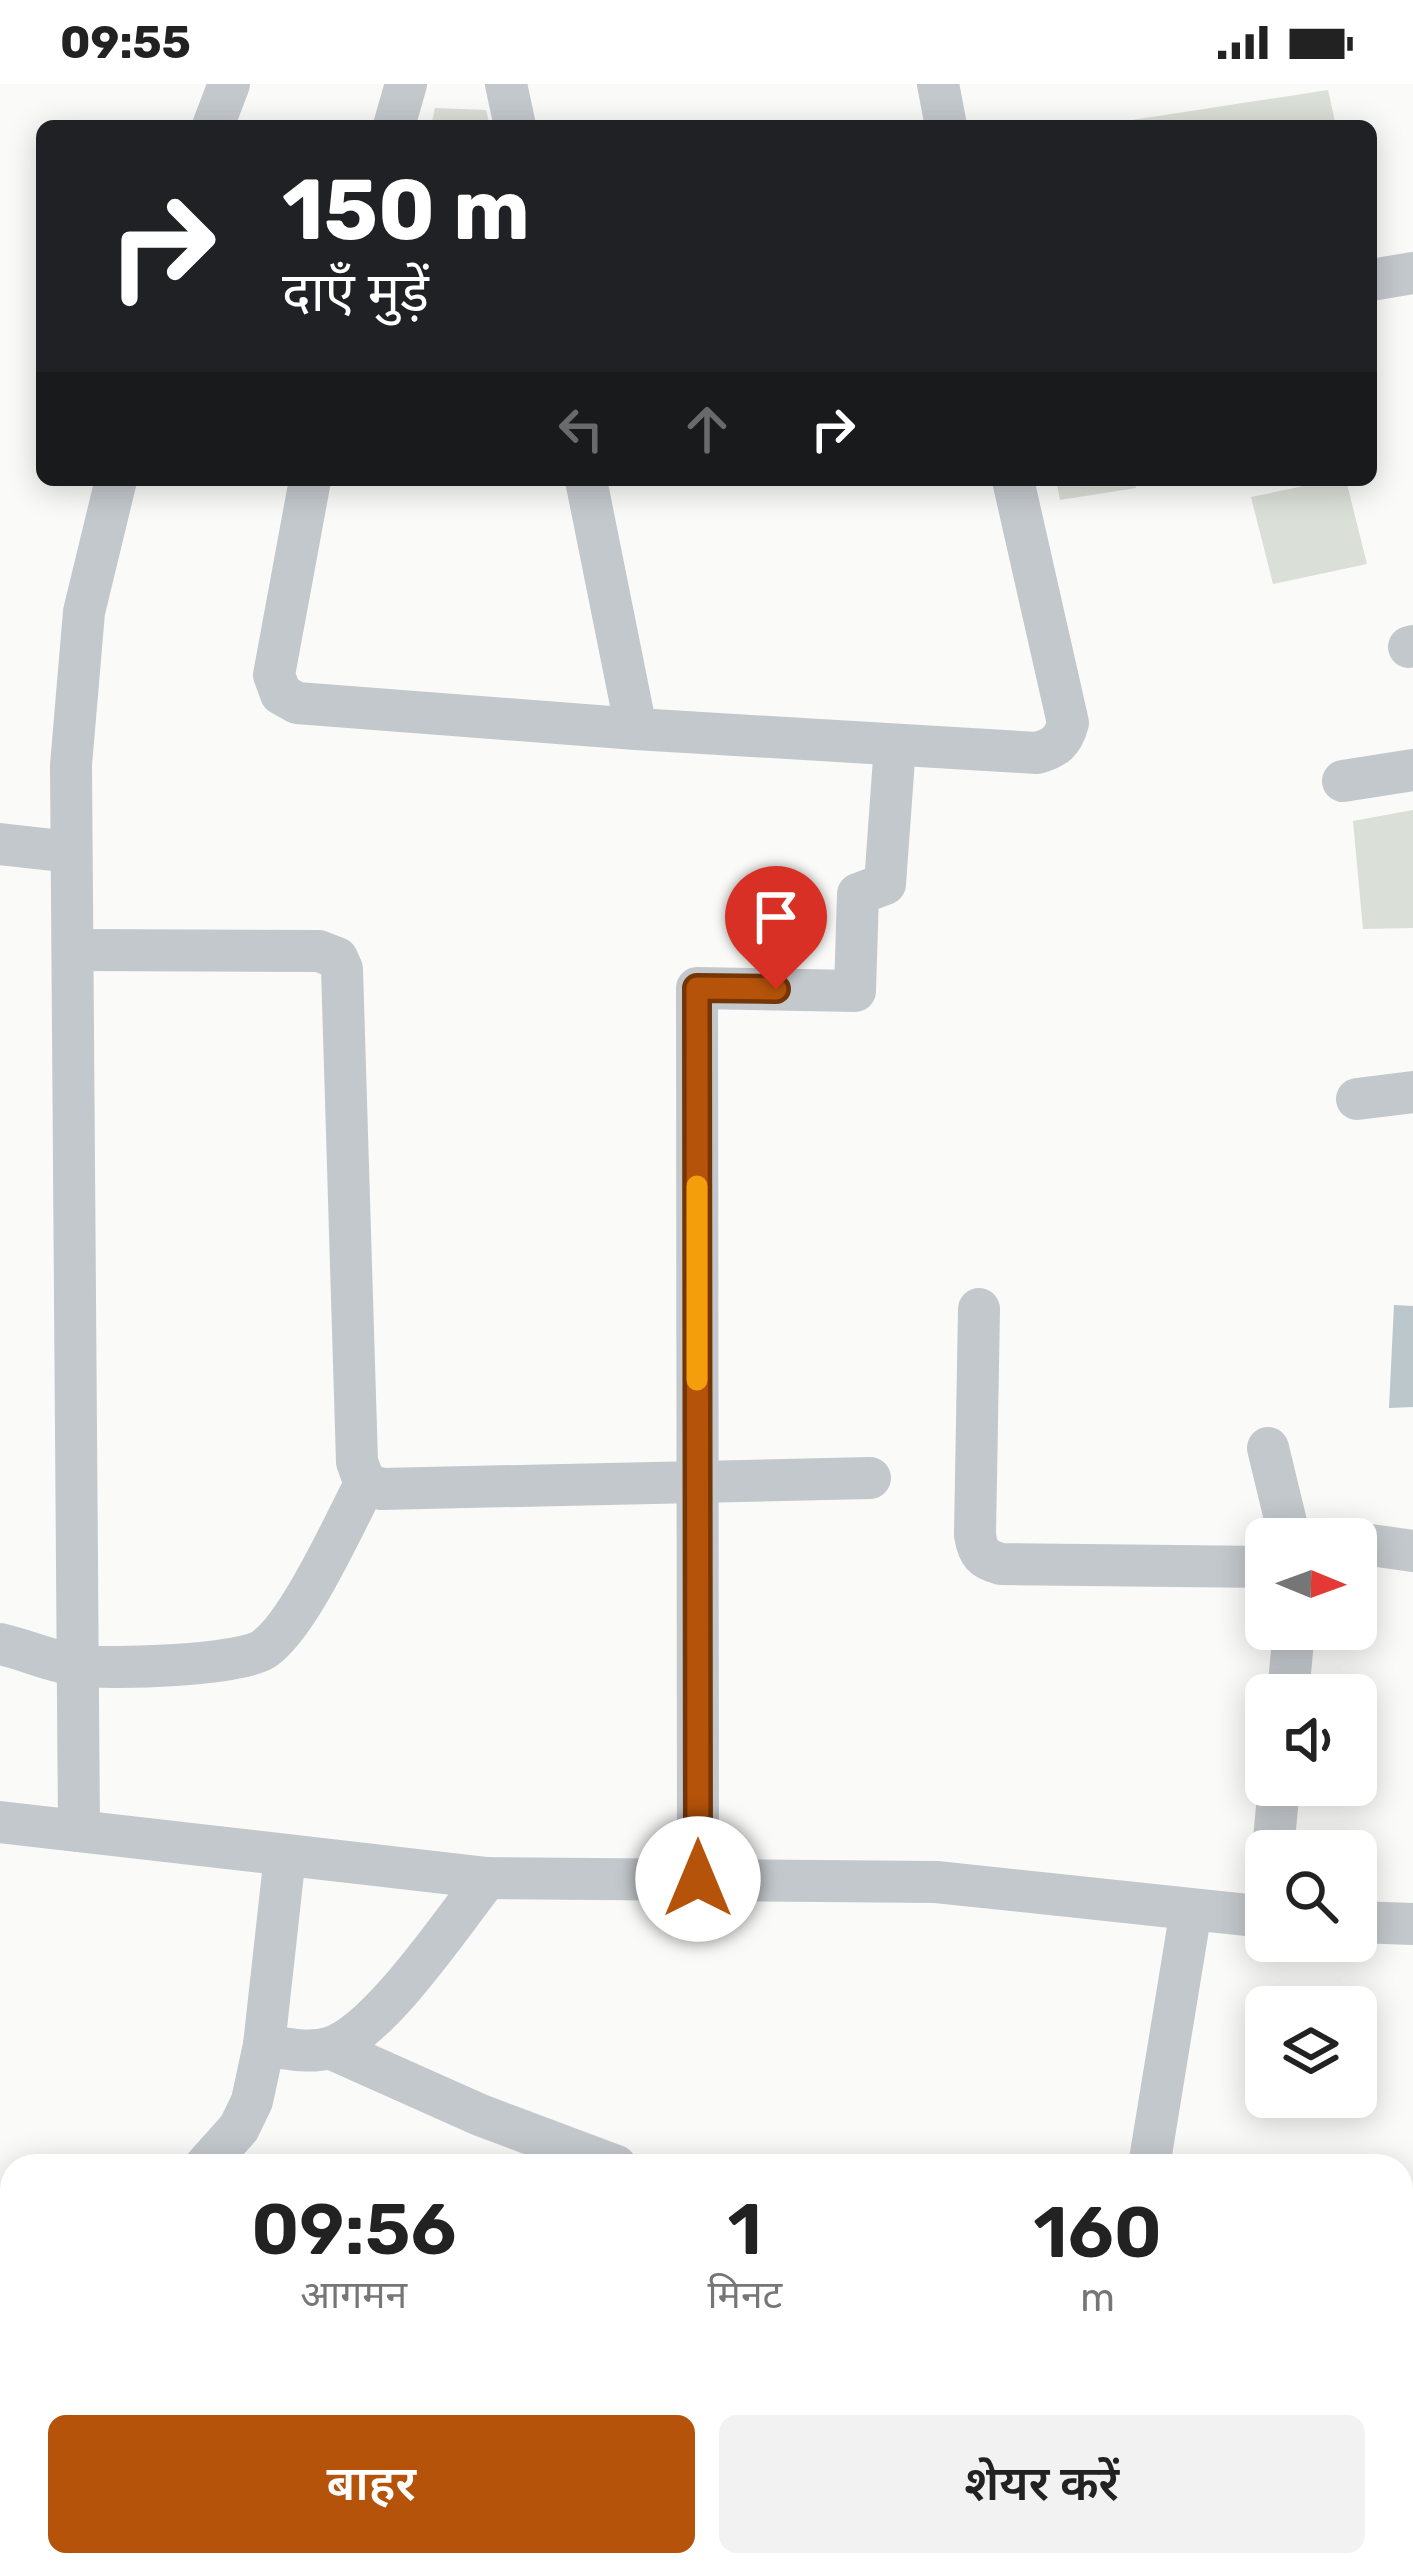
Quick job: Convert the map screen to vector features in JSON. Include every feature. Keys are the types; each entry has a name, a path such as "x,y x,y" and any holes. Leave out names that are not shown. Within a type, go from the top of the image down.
{"street":[{"path":"215,120 230,84"},
{"path":"396,120 406,84"},
{"path":"506,84 513,120"},
{"path":"938,84 945,120"},
{"path":"1377,279 1413,273"},
{"path":"80,1832 71,765 84,612 115,486"},
{"path":"309,486 274,676 286,698 297,703 1037,753 1064,738 1068,724 1014,486"},
{"path":"587,486 636,729"},
{"path":"698,1879 697,988 854,992 858,894 885,884 895,745"},
{"path":"1343,781 1413,770"},
{"path":"0,844 70,852"},
{"path":"0,1644 78,1666 213,1662 241,1659 264,1649 292,1616 365,1484 357,1462 342,969 337,958 319,951 74,950"},
{"path":"1357,1099 1413,1092"},
{"path":"979,1310 975,1535 977,1551 985,1560 1000,1564 1245,1567"},
{"path":"1268,1448 1285,1518"},
{"path":"365,1484 382,1489 870,1478"},
{"path":"1377,1546 1413,1551"},
{"path":"0,1822 487,1879 936,1882 1245,1915"},
{"path":"246,2147 285,1855"},
{"path":"330,2048 349,2038 393,1997 487,1879"},
{"path":"1151,2154 1191,1910"},
{"path":"1377,1923 1413,1924"},
{"path":"263,2045 330,2048 480,2115 584,2154"}],"shaded area":[{"path":"1328,90 1335,120 1133,120"},
{"path":"435,108 486,110 488,120 432,120"},
{"path":"1057,486 1136,488 1060,500"},
{"path":"1304,486 1348,486 1367,564 1273,584 1251,497"},
{"path":"1413,810 1413,928 1363,929 1353,821"},
{"path":"1394,1305 1413,1306 1413,1407 1389,1408"}],"slow traffic":[{"path":"697,1186 697,1380"}],"route":[{"path":"698,1879 697,988 776,989"}]}
